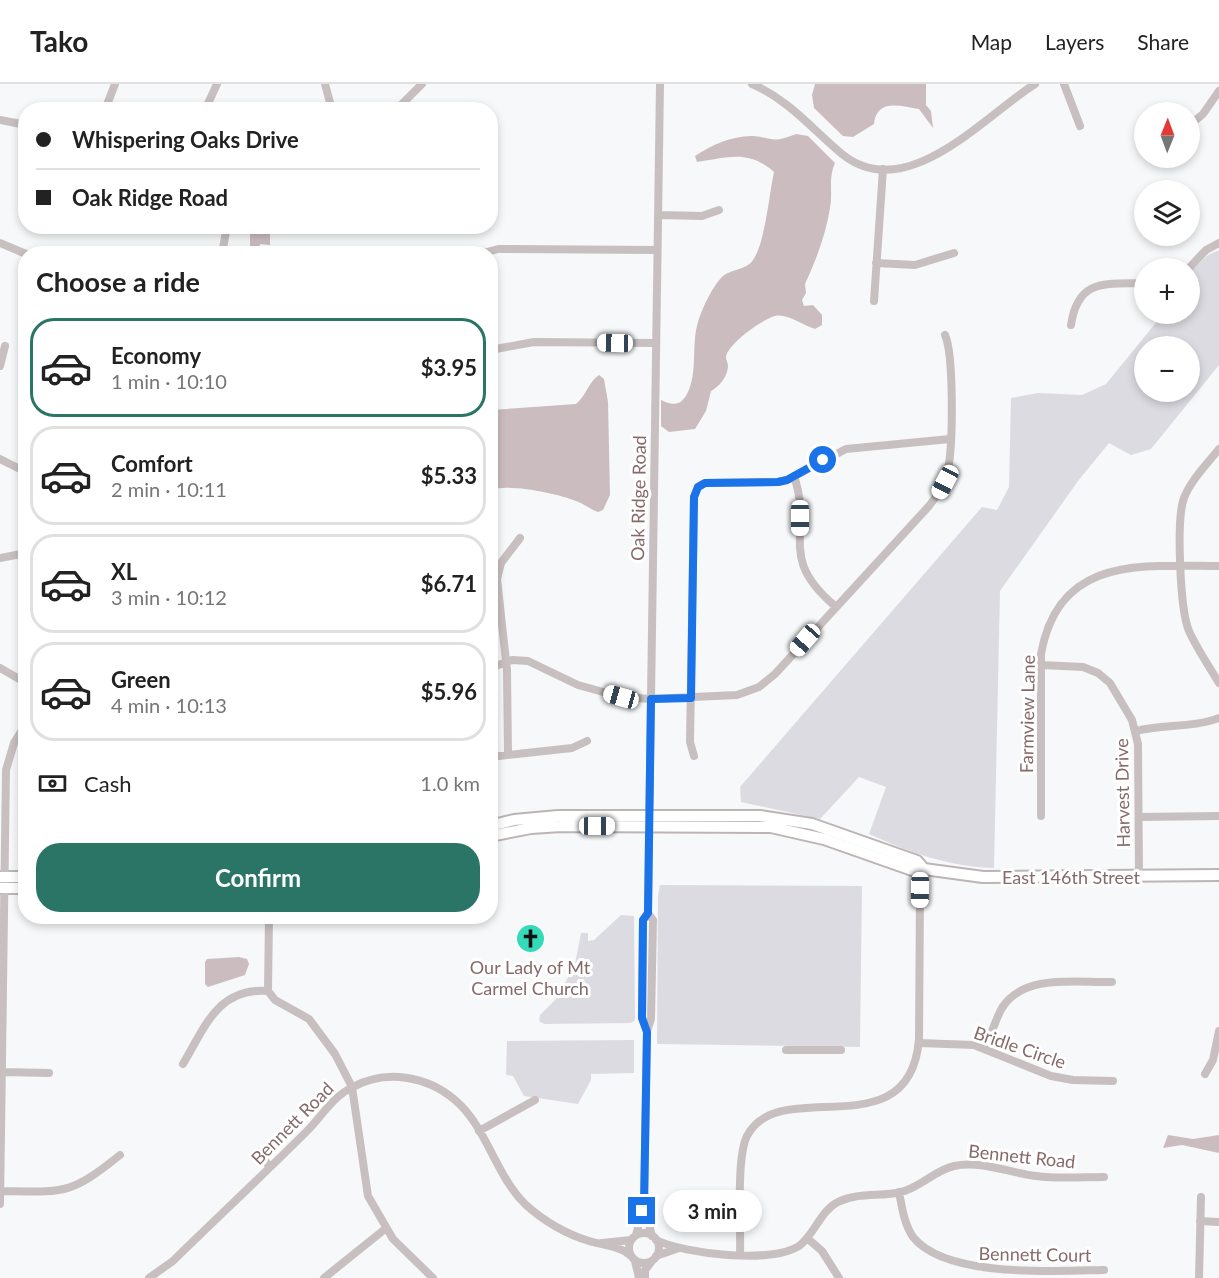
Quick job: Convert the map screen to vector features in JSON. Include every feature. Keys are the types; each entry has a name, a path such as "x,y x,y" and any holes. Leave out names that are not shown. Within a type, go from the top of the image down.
{"main road":[{"path":"498,835 547,826 749,815 792,820 825,828 917,861 924,869"},
{"path":"498,824 545,816 649,820"},
{"name":"East 146th Street","path":"924,869 983,877 1219,875"},
{"path":"2,883 18,879"},
{"path":"2,883 18,886"}],"street":[{"path":"108,102 116,84"},
{"path":"209,102 217,84"},
{"path":"325,84 330,102"},
{"path":"404,102 422,84"},
{"name":"Oak Ridge Road","path":"654,1238 644,1206 646,1031 651,1018 653,921 648,913 660,84"},
{"path":"753,84 788,104 843,155 860,164 883,169 917,164 945,151 1035,84"},
{"path":"1064,84 1080,126"},
{"path":"1200,117 1219,91"},
{"path":"0,120 18,123"},
{"path":"874,300 883,169"},
{"path":"658,215 702,216 719,210"},
{"path":"0,243 18,251"},
{"path":"1198,258 1206,250 1219,243"},
{"path":"498,249 657,250"},
{"path":"876,263 915,265 954,253"},
{"path":"1071,325 1077,302 1092,287 1104,284 1134,283"},
{"path":"498,665 506,662 528,661 578,685 621,697 651,699 737,695 759,687 775,674 937,496 948,468 950,439 951,354 945,335"},
{"path":"498,349 534,342 656,344"},
{"path":"0,366 5,346"},
{"path":"694,756 690,742 694,497 698,487 705,483 769,483 794,476 846,449 950,439"},
{"path":"1219,449 1190,486 1183,501 1181,566 1182,608 1188,631 1219,683"},
{"path":"0,459 18,468"},
{"path":"794,476 800,501 800,552 803,569 810,582 836,606"},
{"path":"498,575 501,563 520,538"},
{"path":"0,558 18,555"},
{"name":"Farmview Lane","path":"1041,816 1041,665 1044,641 1053,618 1071,594 1103,573 1123,567 1219,566"},
{"path":"498,588 506,662 508,754"},
{"name":"Harvest Drive","path":"1041,665 1083,667 1104,677 1115,690 1136,731 1139,876"},
{"path":"0,668 18,678"},
{"path":"1136,731 1157,725 1209,722 1219,718"},
{"path":"0,1204 2,830 7,762 18,737"},
{"path":"498,755 572,748 587,741"},
{"path":"1139,817 1219,816"},
{"path":"740,1254 742,1149 755,1124 766,1115 781,1110 849,1107 875,1101 893,1091 906,1077 914,1063 919,1042 920,890 924,869"},
{"path":"269,924 268,991 275,1000 312,1022 330,1045 352,1087 365,1188 386,1229 433,1278"},
{"path":"986,1048 1001,1010 1011,997 1024,988 1041,984 1112,982"},
{"path":"183,1064 216,1010 227,1000 249,991 268,991"},
{"path":"1205,1074 1213,1060 1219,1031"},
{"name":"Bridle Circle","path":"919,1042 986,1048 1051,1076 1073,1080 1113,1081"},
{"path":"786,1050 841,1050"},
{"path":"2,1072 49,1073"},
{"name":"Bennett Road","path":"149,1278 173,1261 309,1130 332,1100 352,1087 388,1077 426,1082 457,1101 479,1131 508,1184 529,1207 559,1228 625,1251 632,1258"},
{"path":"479,1131 535,1100"},
{"path":"258,1152 270,1167"},
{"path":"0,1191 64,1191 87,1182 120,1155"},
{"name":"Bennett Road","path":"654,1238 679,1248 740,1254 784,1253 807,1238 826,1211 840,1201 856,1196 899,1192 918,1186 946,1168 962,1165 1038,1177 1104,1177"},
{"name":"Bennett Court","path":"899,1192 906,1223 917,1242 933,1253 960,1264 991,1271 1104,1270"},
{"path":"1199,1278 1201,1197"},
{"name":"Oak Ridge Road","path":"633,1238 644,1206"},
{"path":"1200,1221 1219,1222"},
{"path":"324,1278 386,1229"},
{"path":"639,1278 638,1267 628,1248 633,1238 644,1233 654,1238 659,1248 655,1258 645,1270 645,1278"},
{"name":"Bennett Road","path":"600,1243 633,1238"},
{"path":"807,1238 822,1251 839,1278"},
{"name":"Bennett Road","path":"655,1258 679,1248"},
{"path":"632,1258 643,1263 655,1258"}],"shaded area":[{"path":"815,84 926,84 926,105 931,111 933,128 919,109 890,106 880,110 874,124 853,137 843,136 814,108 812,95"},
{"path":"796,134 808,136 835,163 826,227 805,284 806,293 802,300 804,306 813,305 822,315 822,325 815,329 790,318 775,316 755,327 728,351 725,377 711,391 706,411 695,429 669,432 661,426 661,400 675,404 687,394 692,377 696,331 702,311 711,292 722,277 729,272 743,268 753,260 764,231 774,172 755,160 746,158 728,157 697,162 695,156 708,148 739,137 783,139"},
{"path":"250,234 270,234 270,245 250,246"},
{"path":"1219,250 1219,365 1200,388 1200,336 1145,336 1155,324 1200,324 1200,263 1208,255"},
{"path":"1134,350 1134,402 1189,402 1151,449 1131,455 1109,443 1078,481 1000,591 994,868 945,862 899,847 869,834 886,787 859,777 820,819 741,802 740,787 982,507 997,510 1009,487 1011,398 1038,393 1082,395 1106,384"},
{"path":"599,375 604,379 608,402 610,495 603,510 598,512 568,498 534,490 498,488 498,410 576,404"},
{"path":"660,885 862,886 860,1047 657,1044"},
{"path":"621,915 634,916 635,1020 631,1023 544,1024 539,1021 540,1015 556,999 570,974 566,971 570,963 575,964 581,933 588,933 588,941 594,940"},
{"path":"239,957 247,959 249,964 245,975 208,987 205,984 207,959"},
{"path":"634,1040 634,1073 591,1074 591,1080 578,1104 524,1096 513,1076 506,1075 507,1041"},
{"path":"1168,1135 1193,1139 1219,1135 1219,1153 1182,1145 1163,1148"}],"place":[{"name":"Our Lady of Mt Carmel Church","path":"530,938"}],"route":[{"path":"642,1211 644,1206 647,1032 642,1018 643,920 648,913 651,699 691,698 694,497 696,489 701,484 778,482 787,480 823,460"}]}
